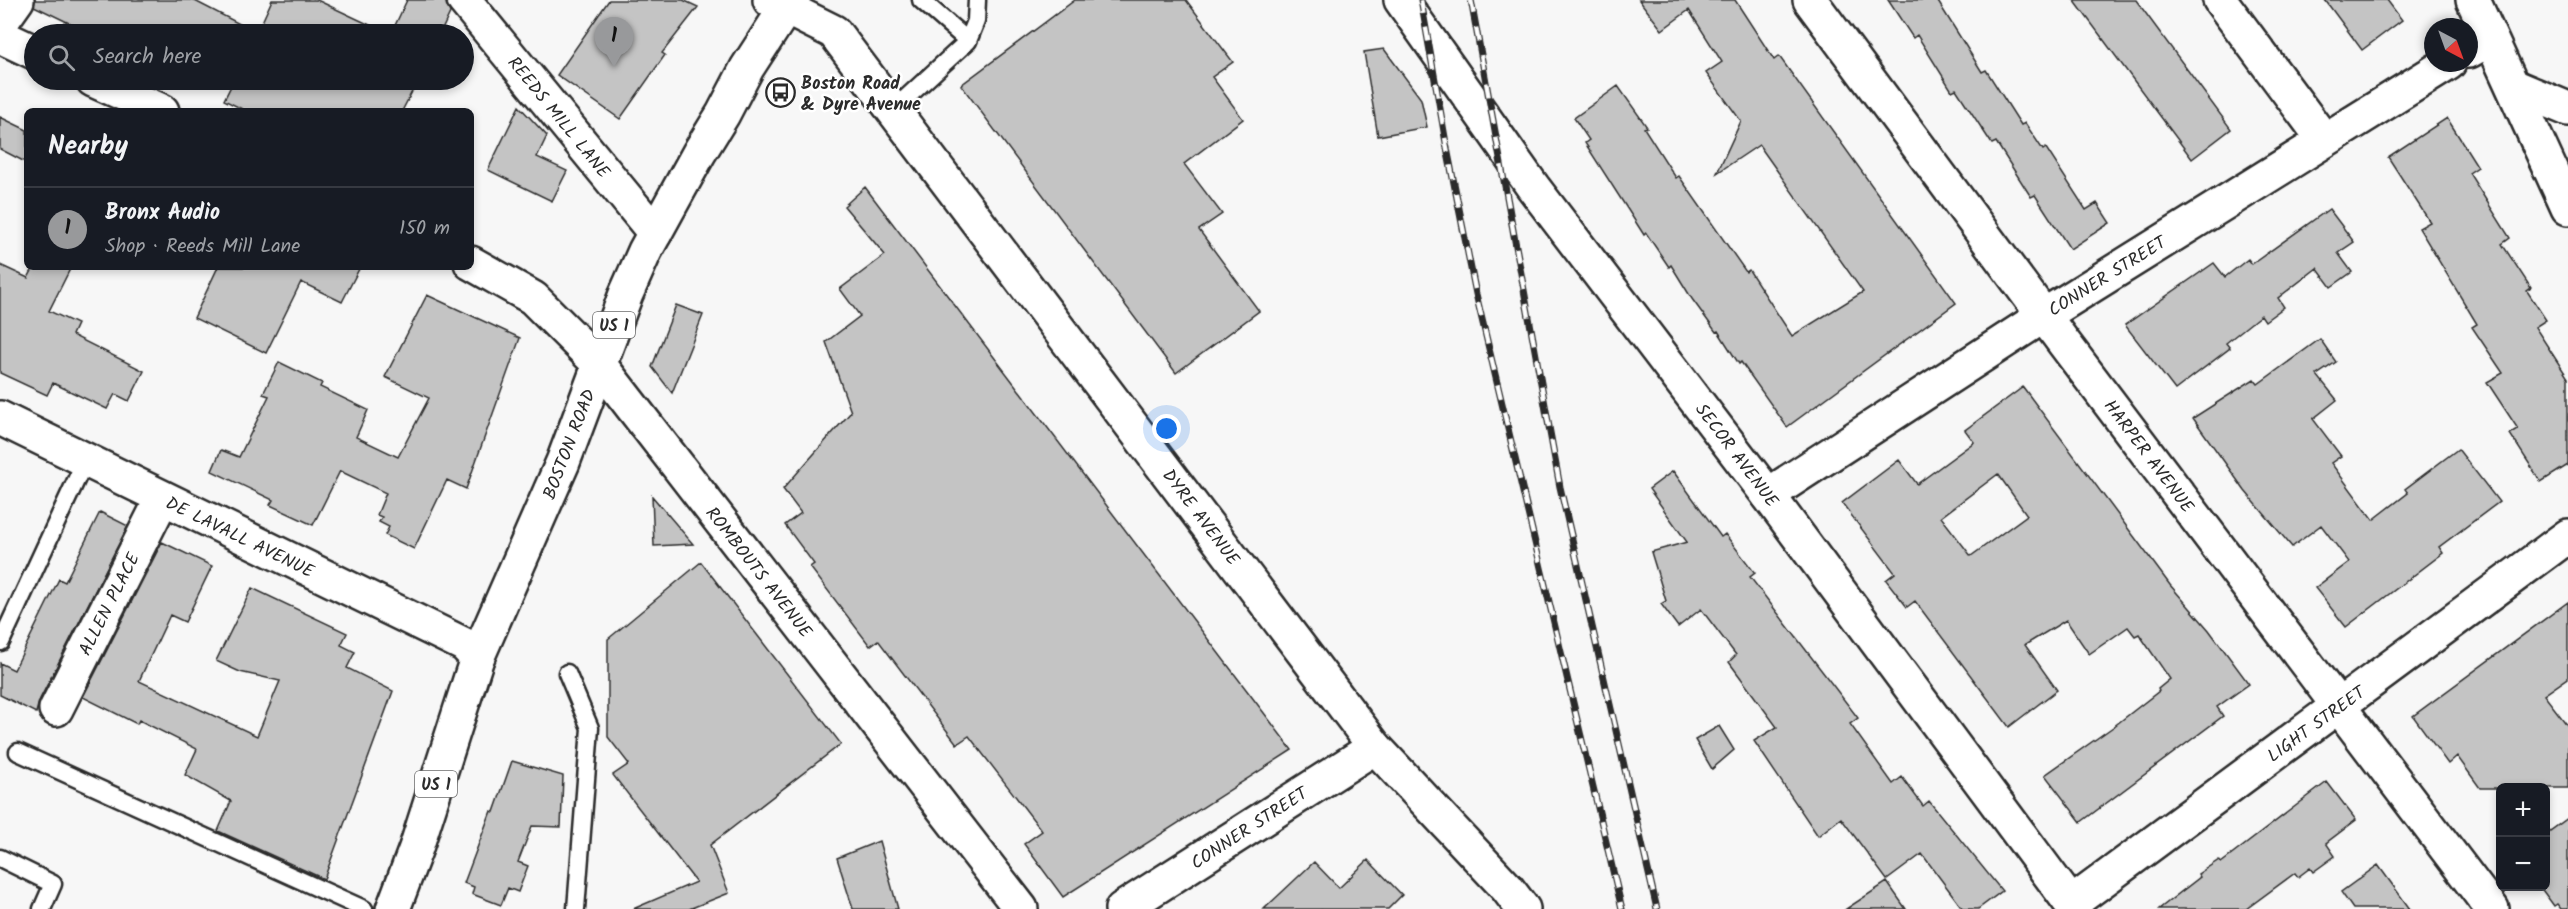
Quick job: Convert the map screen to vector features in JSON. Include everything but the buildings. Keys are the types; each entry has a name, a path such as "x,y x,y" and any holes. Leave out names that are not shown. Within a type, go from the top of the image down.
{"street":[{"path":"0,24 17,0"},
{"name":"REEDS MILL LANE","path":"464,0 655,232"},
{"name":"SECOR AVENUE","path":"1401,0 1533,187 1768,495 2070,907"},
{"name":"HARPER AVENUE","path":"1810,0 2043,316 2492,909"},
{"path":"2220,0 2324,140"},
{"path":"2473,0 2480,45 2513,86 2568,208"},
{"name":"BOSTON ROAD","path":"393,909 416,848 477,658 563,462 626,294 655,232 782,3"},
{"name":"DYRE AVENUE","path":"782,3 834,32 1375,747 1515,898 1538,909"},
{"path":"0,36 24,47"},
{"name":"CONNER STREET","path":"1768,495 2043,316 2434,72"},
{"path":"2513,86 2568,109"},
{"path":"115,90 155,108"},
{"name":"ROMBOUTS AVENUE","path":"474,265 532,298 599,364 1021,909"},
{"name":"DE LAVALL AVENUE","path":"0,418 465,645 477,658"},
{"name":"ALLEN PLACE","path":"56,710 162,499"},
{"name":"LIGHT STREET","path":"2070,907 2568,536"},
{"name":"CONNER STREET","path":"1122,909 1375,747"}],"lane":[{"path":"921,0 968,41"},
{"path":"893,110 968,41 976,21 977,0"},
{"path":"1,642 85,461"},
{"path":"567,672 590,728 576,909"},
{"path":"18,752 364,909"},
{"path":"0,858 52,884 42,909"}],"railway":[{"path":"1421,0 1476,294 1622,909"},
{"path":"1471,0 1560,487 1657,909"}],"place":[{"name":"Bronx Audio","path":"614,67"},
{"name":"Boston Road & Dyre Avenue","path":"780,93"}]}
